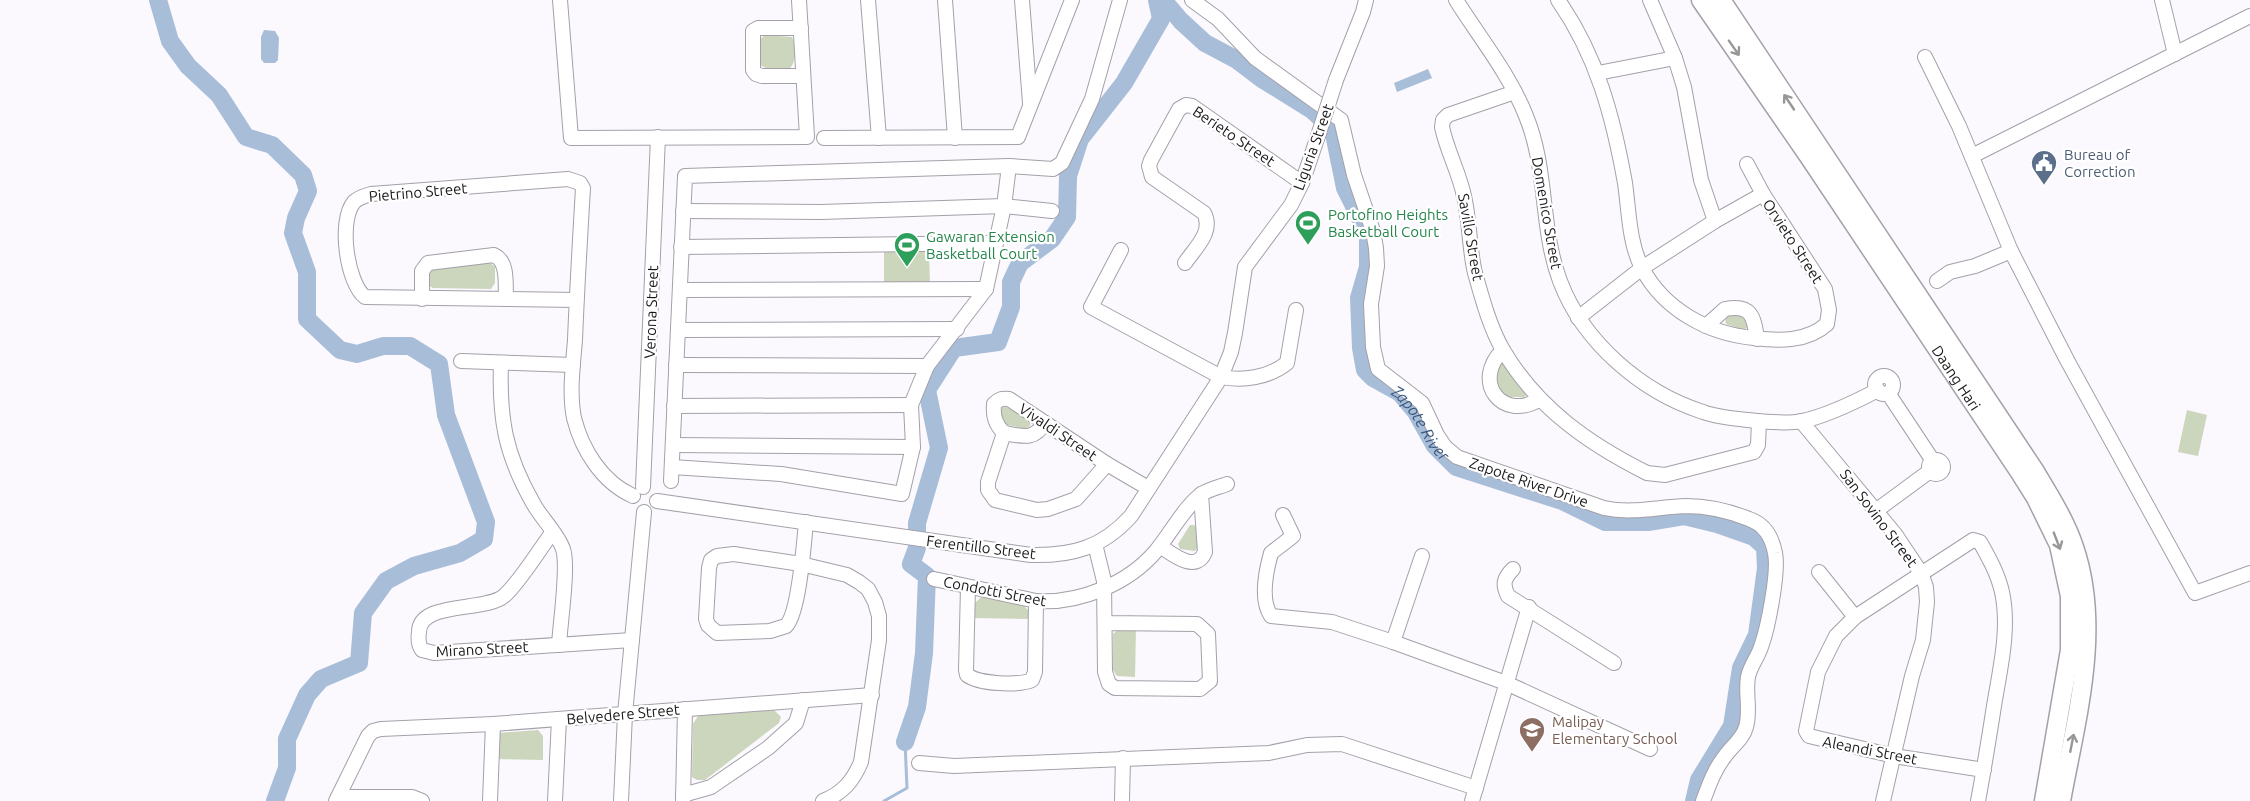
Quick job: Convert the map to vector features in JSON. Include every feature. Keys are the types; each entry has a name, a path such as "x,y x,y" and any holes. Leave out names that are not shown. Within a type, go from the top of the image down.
{"main road":[{"name":"Daang Hari","path":"1701,0 1816,155 2034,470 2067,527 2083,580 2087,625 2077,714 2061,801"},
{"name":"Daang Hari","path":"1721,0 1816,155 2025,480 2059,545 2070,596 2070,650 2044,801"}],"street":[{"path":"560,0 571,138 807,137 799,0"},
{"path":"868,0 879,138"},
{"path":"945,0 955,138"},
{"path":"1022,0 1034,83"},
{"path":"824,138 1018,137 1030,106 1034,83 1072,0"},
{"path":"671,482 685,176 1009,166 1053,169 1062,163 1092,99 1120,0"},
{"name":"Zapote River Drive","path":"1192,0 1218,19 1255,58 1341,120 1354,175 1373,231 1376,248 1377,266 1371,304 1373,347 1378,369 1422,403 1445,447 1457,457 1467,461 1604,508 1620,511 1687,506 1711,507 1749,519 1760,524 1768,532 1776,554 1774,583 1769,622 1749,675 1746,727 1742,737 1725,755 1712,775 1703,801"},
{"name":"Liguria Street","path":"1221,376 1231,352 1245,267 1291,205 1302,183 1336,80 1364,6 1374,0"},
{"name":"Domenico Street","path":"1456,0 1515,92 1527,118 1534,141 1551,251 1568,301 1578,318 1607,352 1652,387 1702,412 1727,418 1759,421 1801,421 1883,392 1932,466 1877,510"},
{"name":"Orvieto Street","path":"1558,0 1586,44 1598,73 1624,182 1632,233 1642,268 1660,293 1689,319 1722,333 1776,341 1808,336 1827,324 1829,310 1825,290 1763,194 1747,164"},
{"path":"1650,0 1675,58 1684,87 1701,180 1714,221"},
{"path":"2162,0 2175,54"},
{"path":"1972,156 2250,16"},
{"path":"801,28 758,28 753,32 753,70 762,76 803,76"},
{"path":"1925,57 1959,126 2011,251 2067,360 2195,594 2250,573"},
{"path":"1598,73 1675,58"},
{"name":"Savillo Street","path":"1515,92 1456,111 1443,120 1442,127 1464,196 1475,273 1503,350 1540,399 1593,444 1647,473 1665,475 1754,452 1758,446 1759,421"},
{"name":"Berieto Street","path":"1185,263 1206,233 1208,219 1204,213 1152,177 1149,171 1151,160 1179,109 1186,105 1192,106 1302,183"},
{"name":"Verona Street","path":"638,491 658,137"},
{"path":"672,467 781,474 902,494 913,447 911,405 927,366 986,289 1004,206 1009,166"},
{"name":"Pietrino Street","path":"568,179 580,183 583,188 576,300 422,299 375,299 362,295 349,262 345,238 348,215 355,201 371,194 568,179"},
{"path":"1578,318 1642,268 1714,221 1763,194"},
{"path":"683,211 821,212 1004,206 1052,211"},
{"path":"681,247 996,243"},
{"path":"1121,250 1090,306 1221,376 1234,380 1250,379 1287,363 1296,310"},
{"path":"1937,280 1950,272 1975,266 2011,251"},
{"path":"422,299 422,271 428,263 494,255 500,258 504,266 506,299"},
{"path":"680,290 986,289"},
{"path":"576,300 572,399 574,416 584,444 604,476 614,486 638,491 653,491 657,501 650,511 644,512 633,505 638,491"},
{"path":"1706,326 1725,309 1741,308 1753,317 1757,339"},
{"path":"678,330 957,329"},
{"path":"1503,350 1490,366 1488,376 1494,394 1510,406 1530,406 1540,399"},
{"path":"461,361 573,365"},
{"path":"501,363 502,420 511,460 533,504 561,545 564,555 559,645"},
{"path":"676,365 927,366"},
{"name":"Ferentillo Street","path":"657,501 1020,553 1054,555 1074,552 1095,544 1121,527 1131,516 1221,376"},
{"name":"Vivaldi Street","path":"1107,465 1076,499 1056,507 1037,510 1001,503 990,495 988,490 988,482 1004,433 995,421 994,404 999,399 1009,399 1107,465 1148,488"},
{"path":"674,406 911,405"},
{"name":"San Sovino Street","path":"1801,421 1877,510 1921,573 1927,602 1926,622 1905,675 1894,756 1883,801"},
{"path":"1004,433 1036,435 1045,423"},
{"path":"673,445 913,447"},
{"path":"1160,546 1184,561 1198,561 1203,557 1205,552 1201,494 1227,484"},
{"name":"Condotti Street","path":"934,579 1036,601 1063,601 1105,588 1128,577 1160,546 1201,494"},
{"path":"621,801 625,714 644,512"},
{"path":"1283,515 1293,536 1271,553 1265,602 1266,610 1271,616 1332,622 1393,642 1506,683 1650,749"},
{"path":"806,522 801,564 793,616 786,627 770,631 723,634 717,633 708,625 709,568 711,560 717,556 734,554 801,564 847,575 868,590 879,616 879,640 861,762 856,775 846,788 823,801"},
{"name":"Mirano Street","path":"552,533 501,598 428,616 420,623 418,641 422,650 434,653 632,640"},
{"name":"Aleandi Street","path":"1973,540 1980,542 1996,573 2002,594 2005,635 1984,770 1894,756 1815,738 1809,736 1806,730 1818,672 1836,636 1855,617 1921,573 1973,540"},
{"path":"1095,544 1104,575 1105,672 1109,684 1115,688 1200,689 1210,681 1208,634 1197,624 1105,623"},
{"path":"1393,642 1422,556"},
{"path":"1513,569 1505,579 1505,590 1508,596 1529,607 1614,663"},
{"path":"1819,572 1855,617"},
{"path":"968,587 966,670 967,675 979,682 1032,680 1035,672 1036,601"},
{"path":"919,763 954,766 1269,753 1307,745 1342,744 1474,794 1529,607"},
{"name":"Belvedere Street","path":"337,799 368,736 373,731 381,729 494,724 872,695"},
{"path":"685,709 683,798 711,787 768,748 796,723 803,700"},
{"path":"555,801 559,719"},
{"path":"490,801 494,724"},
{"path":"1122,801 1123,758"},
{"path":"1978,801 1984,770"},
{"path":"337,799 412,797 422,801"}],"green space":[{"path":"765,35 792,37 795,53 790,68 766,68 760,65 759,40"},
{"name":"Gawaran Extension Basketball Court","path":"929,250 930,285 884,284 884,251"},
{"path":"489,262 495,267 495,283 491,289 433,288 426,284 428,270"},
{"path":"1728,313 1747,318 1749,326 1744,330 1726,324 1725,318"},
{"path":"1501,362 1505,362 1527,391 1525,397 1508,397 1498,388 1496,370"},
{"path":"1004,406 1030,420 1030,426 1025,429 1001,422 1000,409"},
{"path":"2187,410 2207,415 2198,456 2178,452"},
{"path":"1190,525 1198,528 1199,547 1195,551 1180,549 1178,544"},
{"path":"982,596 1022,604 1028,610 1028,619 974,618 974,604"},
{"path":"1120,628 1136,628 1135,677 1117,676 1113,670 1113,634"},
{"path":"774,710 781,717 779,723 705,780 692,777 693,724 698,716"},
{"path":"538,730 543,736 543,760 493,759 498,733"}],"water":[{"path":"264,30 275,31 279,38 278,60 275,63 264,63 261,59 261,37"},
{"path":"1428,69 1432,78 1397,92 1394,83"}],"waterway":[{"path":"158,0 170,41 188,66 219,95 246,137 272,145 303,175 308,191 296,218 293,233 307,272 307,319 340,350 357,354 383,346 410,346 439,364 446,415 486,522 484,539 460,553 414,566 386,581 363,613 359,663 321,679 307,695 287,739 287,768 275,801"},
{"path":"905,742 917,707 924,653 927,576 911,564 917,548 917,523 939,448 927,390 954,348 998,342 1011,307 1011,282 1020,263 1052,239 1067,217 1068,176 1080,139 1124,83 1161,19 1157,0"},
{"name":"Zapote River","path":"1163,0 1205,43 1237,60 1262,79 1312,110 1333,129 1345,188 1368,234 1368,267 1359,298 1361,348 1365,370 1373,378 1400,393 1416,412 1435,446 1456,467 1562,501 1605,522 1648,522 1684,516 1717,524 1754,537 1765,547 1766,568 1757,635 1741,668 1732,726 1699,780 1694,801"},
{"path":"884,801 907,788 905,742"}],"place":[{"name":"Bureau of Correction","path":"2044,186"},
{"name":"Portofino Heights Basketball Court","path":"1308,246"},
{"name":"Gawaran Extension Basketball Court","path":"907,268"},
{"name":"Malipay Elementary School","path":"1532,753"}]}
